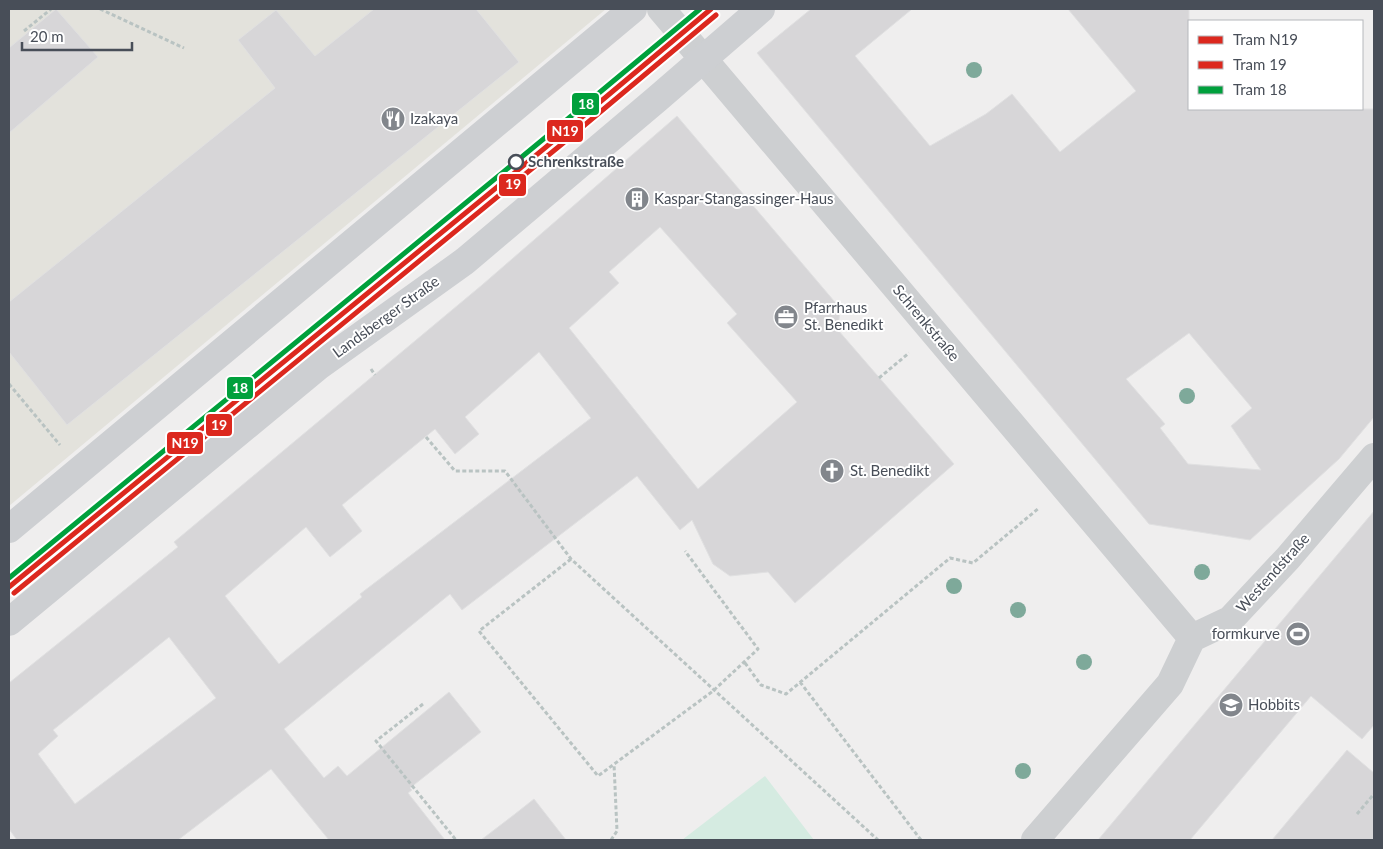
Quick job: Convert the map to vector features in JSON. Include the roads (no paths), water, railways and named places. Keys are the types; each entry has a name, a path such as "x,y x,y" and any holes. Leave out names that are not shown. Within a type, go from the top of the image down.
{"main road":[{"path":"9,529 633,9"},
{"name":"Landsberger Straße","path":"9,622 320,365 465,261 761,9"}],"street":[{"name":"Schrenkstraße","path":"661,9 1192,638"},
{"name":"Westendstraße","path":"1192,638 1230,620 1288,558 1374,457"},
{"path":"1035,840 1170,684 1192,638"}],"tram line":[{"name":"18","path":"9,578 700,9"},
{"name":"N19","path":"9,587 557,138 711,9"},
{"name":"19","path":"14,593 562,144 716,15"}],"place":[{"name":"Izakaya","path":"393,119"},
{"name":"Schrenkstraße","path":"516,162"},
{"name":"Kaspar-Stangassinger-Haus","path":"637,199"},
{"name":"Pfarrhaus St. Benedikt","path":"786,317"},
{"name":"St. Benedikt","path":"832,471"},
{"name":"formkurve","path":"1298,634"},
{"name":"Hobbits","path":"1231,705"}]}
